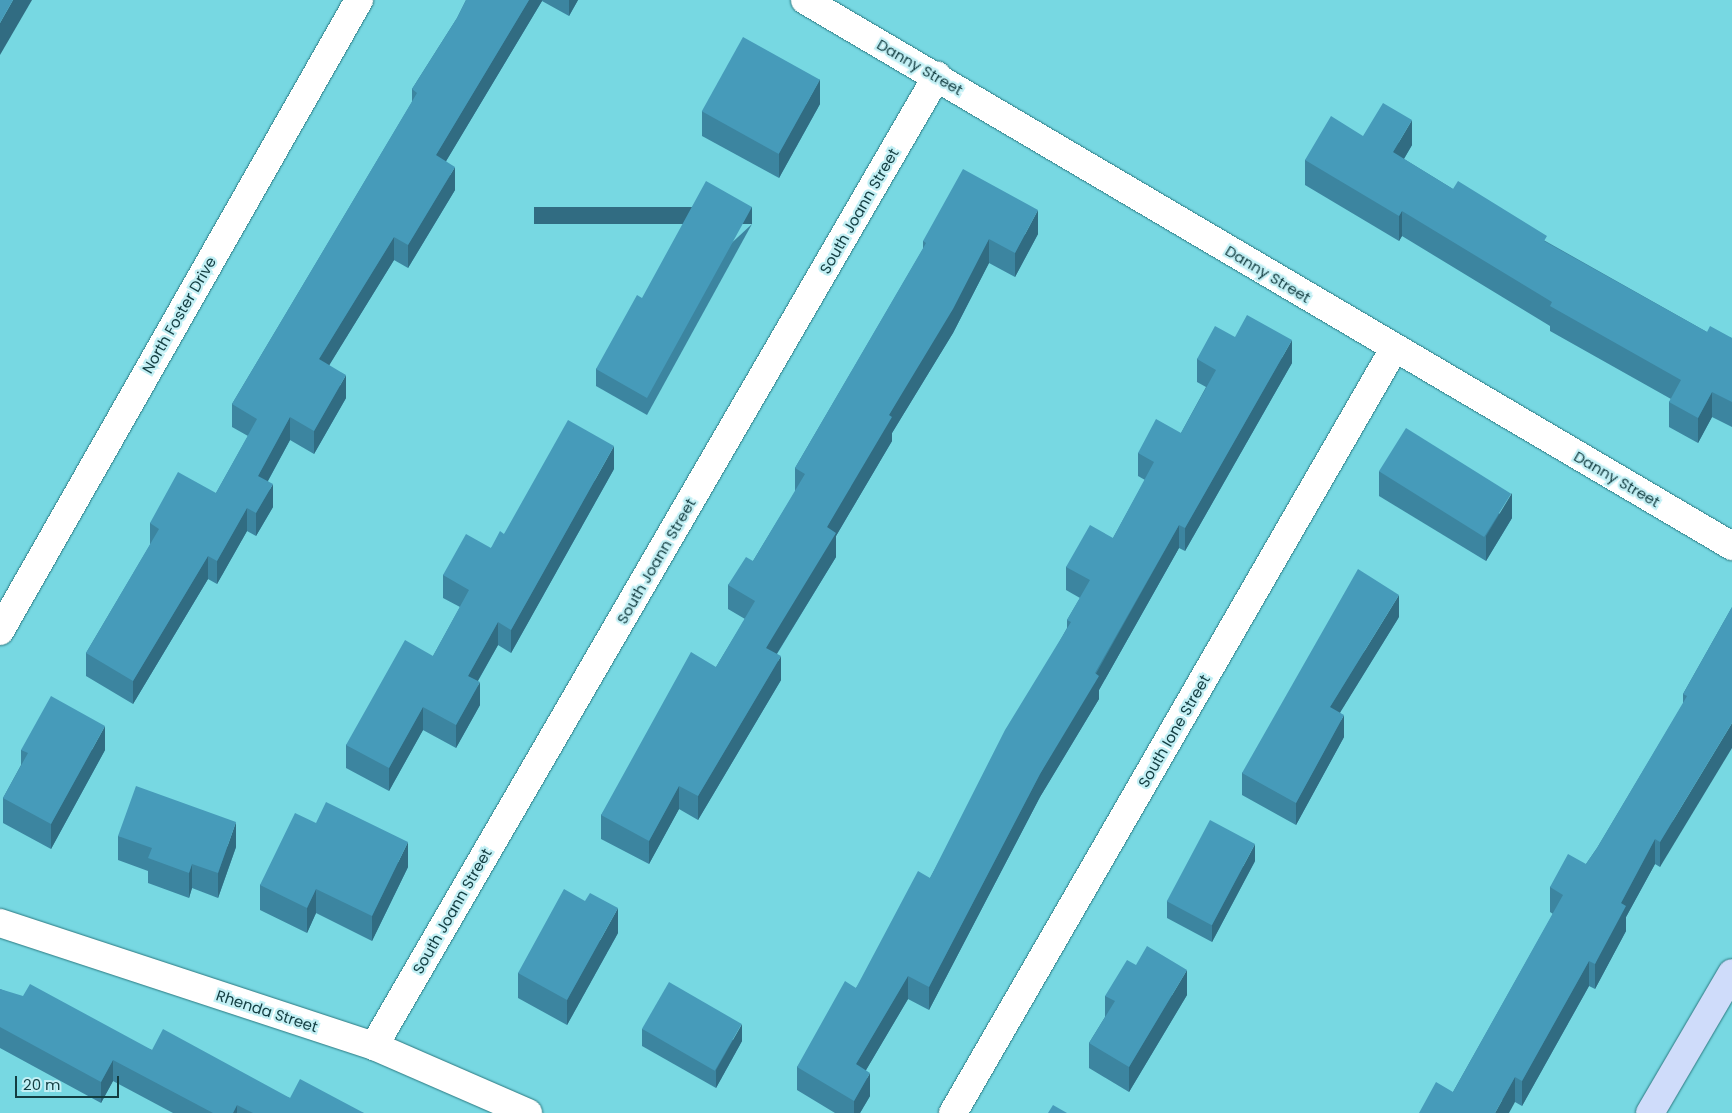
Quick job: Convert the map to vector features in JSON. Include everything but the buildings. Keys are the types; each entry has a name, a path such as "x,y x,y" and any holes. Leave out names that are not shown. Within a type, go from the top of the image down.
{"street":[{"name":"North Foster Drive","path":"0,630 359,0"},
{"name":"Danny Street","path":"806,0 937,76 1394,349 1732,546"},
{"name":"South Joann Street","path":"374,1046 937,76"},
{"name":"South Ione Street","path":"953,1113 1394,349"},
{"name":"Rhenda Street","path":"0,923 374,1046 528,1113"},
{"path":"1650,1113 1732,974"}]}
